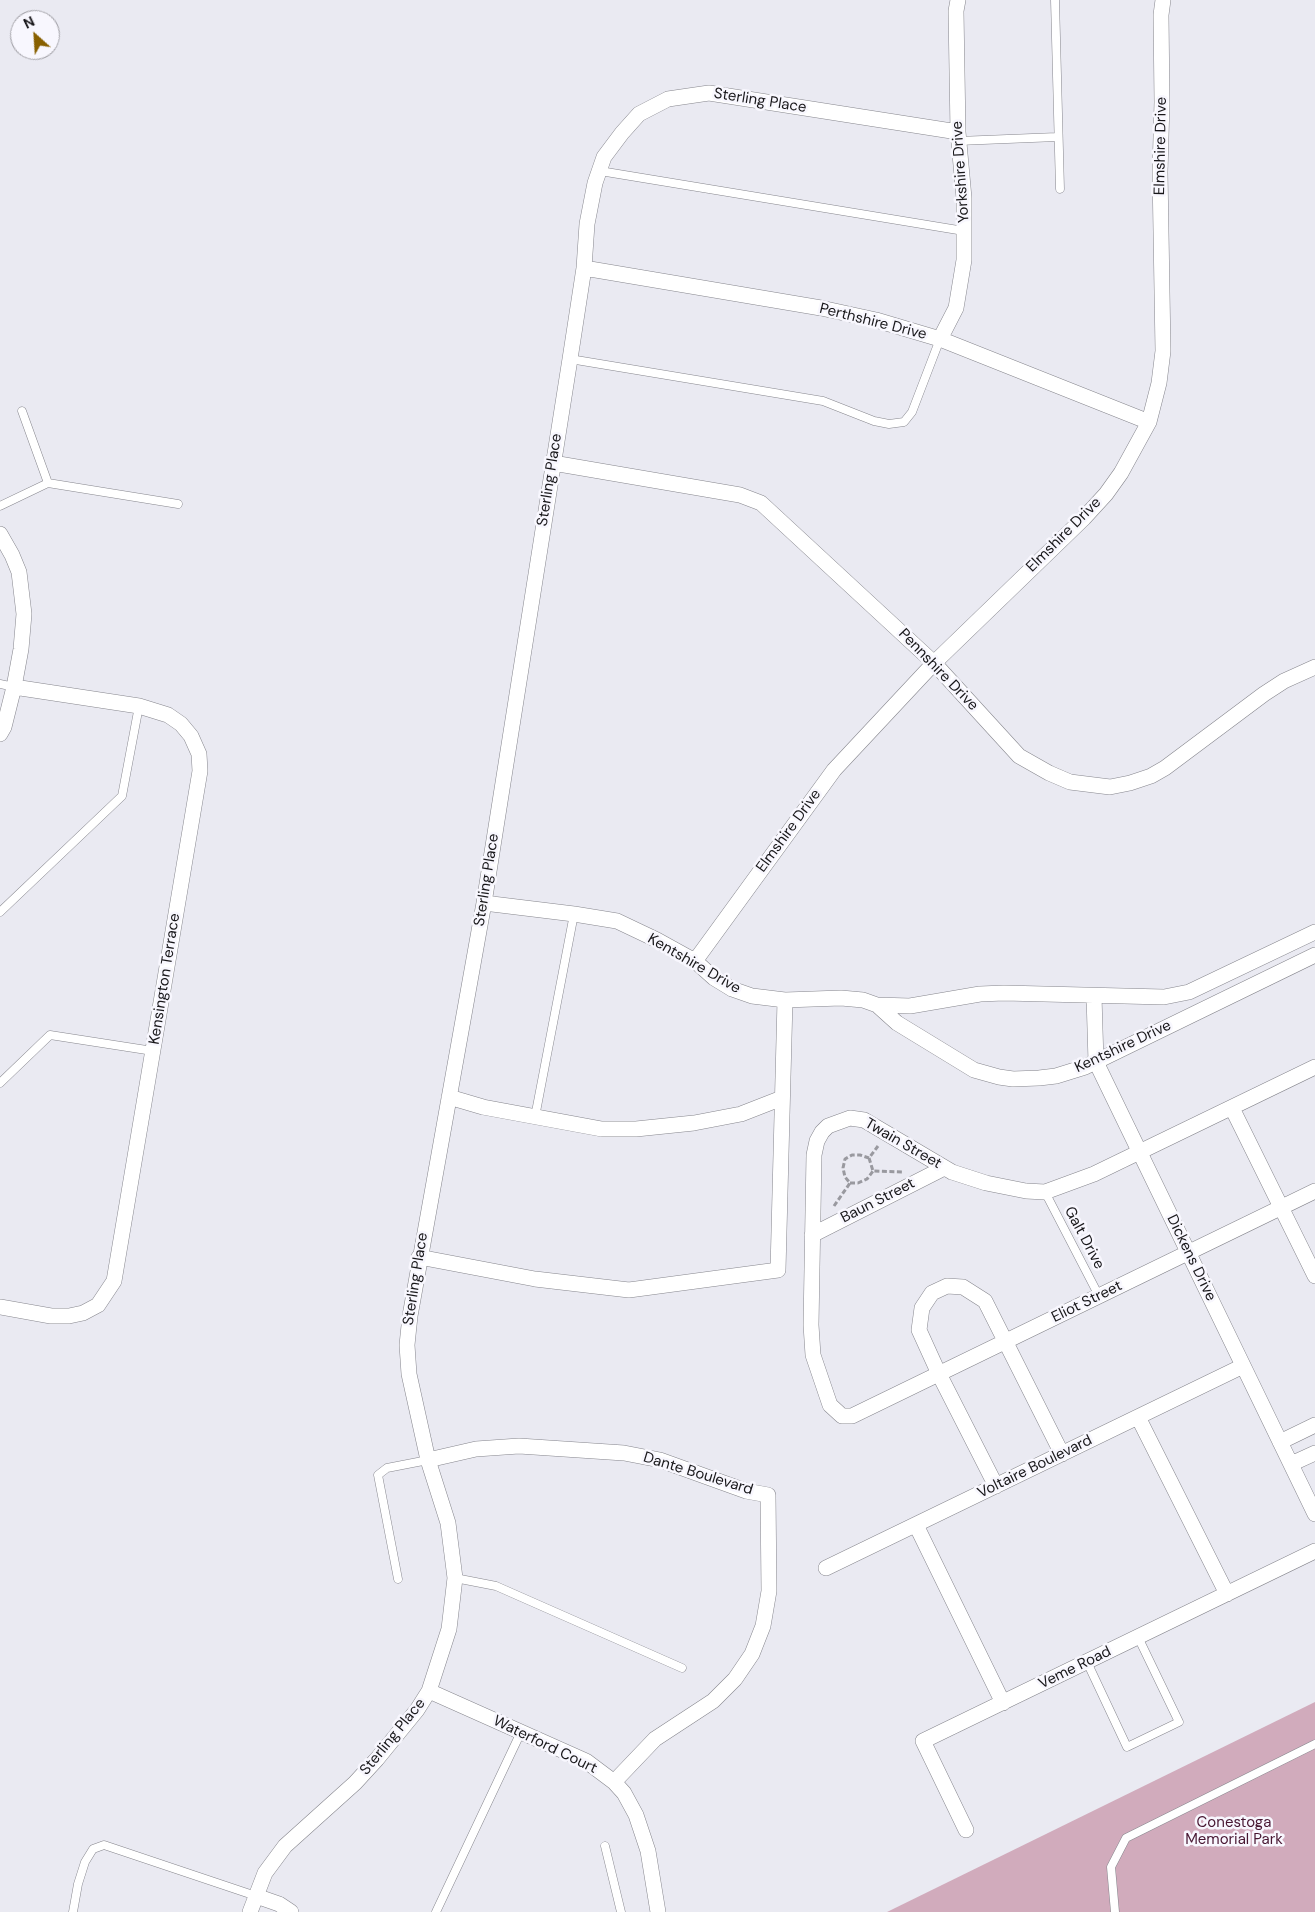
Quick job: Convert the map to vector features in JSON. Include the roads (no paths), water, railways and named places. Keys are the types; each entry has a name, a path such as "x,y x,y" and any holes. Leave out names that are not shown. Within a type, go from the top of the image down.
{"street":[{"name":"Yorkshire Drive","path":"940,339 956,308 964,260 964,198 958,136 956,11 958,0"},
{"name":"Elmshire Drive","path":"695,961 834,770 934,663 1084,518 1106,494 1121,473 1149,422 1163,351 1160,172 1162,102 1161,15 1163,0"},
{"name":"Sterling Place","path":"250,1912 265,1873 285,1846 361,1777 417,1710 429,1691 449,1629 455,1578 448,1523 428,1460 409,1374 407,1345 410,1316 419,1257 484,903 584,268 587,224 604,156 639,114 668,99 709,93 958,136"},
{"name":"Perthshire Drive","path":"584,268 821,308 876,320 940,339 1149,422"},
{"name":"Pennshire Drive","path":"553,464 740,495 761,503 934,663 1019,756 1049,773 1070,782 1110,786 1130,783 1151,776 1165,768 1264,694 1284,681 1315,667"},
{"path":"0,534 12,555 22,586 24,614 21,649 7,685 4,726 0,734"},
{"name":"Kensington Terrace","path":"0,1307 51,1316 69,1316 83,1313 98,1305 114,1281 200,771 199,754 191,736 181,724 168,715 139,706 7,685"},
{"name":"Kentshire Drive","path":"484,903 617,921 695,961 714,978 732,989 752,996 786,1000 841,998 862,1000 877,1005 910,1006 980,994 1004,992 1164,997 1189,992 1315,932"},
{"name":"Kentshire Drive","path":"877,1005 897,1023 974,1070 1019,1079 1056,1076 1072,1072 1096,1062 1315,955"},
{"name":"Dickens Drive","path":"1094,996 1096,1062 1315,1514"},
{"path":"419,1257 535,1279 629,1290 778,1270 786,1000"},
{"name":"Twain Street","path":"860,1412 852,1416 842,1416 830,1405 813,1354 811,1325 814,1155 822,1132 828,1126 850,1118 864,1120 952,1172 986,1183 1026,1191 1045,1192 1069,1185 1140,1153 1315,1067"},
{"path":"449,1097 483,1107 602,1129 694,1123 741,1114 782,1098"},
{"path":"1232,1108 1315,1276"},
{"name":"Baun Street","path":"812,1235 944,1168"},
{"name":"Eliot Street","path":"860,1412 1315,1191"},
{"path":"996,1486 939,1374 919,1330 922,1308 932,1293 947,1286 963,1287 985,1302 1062,1454"},
{"name":"Voltaire Boulevard","path":"826,1568 1243,1366"},
{"path":"1138,1417 1227,1594"},
{"path":"1280,1442 1315,1425"},
{"name":"Dante Boulevard","path":"428,1460 476,1449 519,1446 624,1453 660,1460 746,1491 768,1495 769,1591 763,1626 752,1654 735,1679 713,1701 656,1739 614,1782"},
{"path":"1291,1464 1315,1453"},
{"path":"916,1525 1003,1703"},
{"name":"Veme Road","path":"966,1830 923,1741 1315,1551"},
{"name":"Waterford Court","path":"429,1691 586,1761 614,1782 624,1793 636,1815 648,1851 658,1912"},
{"path":"256,1896 279,1904 291,1912"}],"lane":[{"path":"1055,0 1057,137 1060,189"},
{"path":"958,136 1057,137"},
{"path":"600,171 964,231"},
{"path":"570,359 823,401 874,421 889,424 904,422 912,412 940,339"},
{"path":"22,412 48,483"},
{"path":"0,506 48,483 178,504"},
{"path":"0,912 122,796 139,706"},
{"path":"535,1117 574,914"},
{"path":"0,1083 50,1035 154,1051"},
{"name":"Galt Drive","path":"1045,1192 1099,1296"},
{"path":"398,1579 378,1475 387,1468 428,1460"},
{"path":"455,1578 496,1586 682,1668"},
{"path":"1086,1662 1127,1747 1179,1722 1138,1637"},
{"path":"436,1912 521,1732"},
{"path":"1114,1912 1111,1867 1126,1838 1315,1744"},
{"path":"73,1912 78,1884 85,1862 93,1849 104,1845 256,1896"},
{"path":"605,1846 621,1912"}],"park label":[{"name":"Conestoga Memorial Park","path":"1234,1832"}]}
